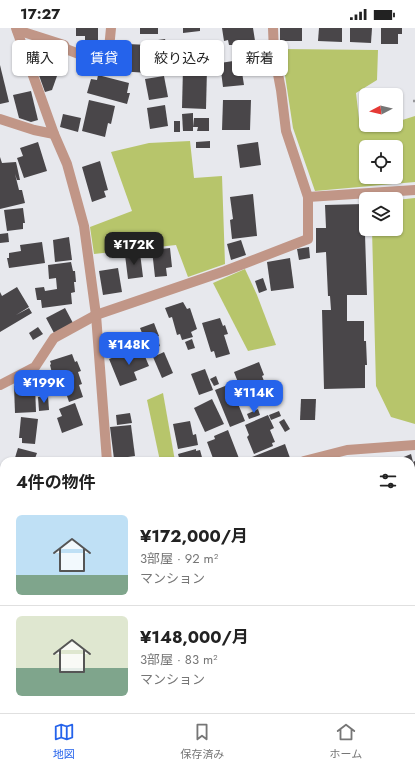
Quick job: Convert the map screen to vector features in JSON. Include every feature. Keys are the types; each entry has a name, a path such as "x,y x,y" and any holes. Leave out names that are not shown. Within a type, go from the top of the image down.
{"street":[{"path":"17,29 64,46 66,49 97,61 108,59 111,28"},
{"path":"0,385 35,367 54,338 96,315 225,271 308,239 308,197 286,131 281,90 274,53 273,28"},
{"path":"17,29 54,134 68,164 84,226 96,315 107,457"},
{"path":"0,119 34,130 54,134"},
{"path":"308,197 415,190"},
{"path":"320,457 347,450 415,445"}],"green space":[{"path":"288,49 378,50 377,80 364,88 359,88 359,91 356,93 359,132 403,132 403,120 415,116 415,182 403,183 403,140 359,140 359,184 393,184 315,191 293,128 285,76 288,76"},
{"path":"190,141 194,178 222,176 225,264 188,277 176,245 94,254 90,227 132,211 111,152 149,143"},
{"path":"415,198 415,424 391,417 376,386 372,236 403,236 403,199"},
{"path":"245,269 257,295 276,345 248,351 213,283"},
{"path":"163,393 174,457 159,457 147,400"}],"building":[{"path":"76,28 98,28 98,40 85,40 85,36 76,36"},
{"path":"140,28 158,28 158,34 140,34"},
{"path":"183,28 200,28 200,31 183,33"},
{"path":"222,28 253,28 255,40 232,40 232,45 229,45 228,40 224,40"},
{"path":"280,28 302,28 302,41 280,40"},
{"path":"319,28 342,28 342,42 318,41"},
{"path":"350,28 372,28 371,43 350,42"},
{"path":"381,28 402,28 402,34 398,34 398,44 381,44"},
{"path":"132,44 140,45 140,72 132,72"},
{"path":"232,61 232,76 243,76 244,85 223,87 222,76 224,76 224,62"},
{"path":"0,65 9,102 0,104"},
{"path":"39,76 57,76 52,90 45,92"},
{"path":"98,76 102,76 129,83 127,93 130,93 127,104 87,93 91,79 97,80"},
{"path":"164,76 168,97 149,100 145,79"},
{"path":"183,76 207,76 206,109 182,108"},
{"path":"31,91 38,120 31,122 19,118 13,95"},
{"path":"89,100 115,106 111,124 108,123 105,137 82,131"},
{"path":"223,100 251,100 250,130 222,130"},
{"path":"165,105 168,126 150,129 147,108"},
{"path":"193,113 193,131 183,131 182,114"},
{"path":"63,114 81,118 78,132 60,127"},
{"path":"194,118 209,118 209,131 197,131 198,127 193,127"},
{"path":"174,121 180,121 180,132 174,132"},
{"path":"210,141 210,148 196,148 196,142"},
{"path":"38,142 47,171 24,178 17,158 23,156 20,148"},
{"path":"258,142 261,165 240,168 237,145"},
{"path":"0,157 2,163 16,162 20,180 17,180 15,174 19,190 22,190 25,203 0,209"},
{"path":"100,161 108,190 104,191 106,197 92,202 82,167"},
{"path":"253,194 257,236 232,239 230,220 233,219 230,197"},
{"path":"359,204 359,236 365,236 367,295 347,295 347,321 364,321 364,341 366,341 367,365 365,365 365,388 324,389 322,310 331,310 330,296 328,296 326,252 316,253 316,228 326,228 325,205"},
{"path":"23,208 25,223 23,223 23,229 7,231 4,210"},
{"path":"8,233 9,242 0,243 0,234"},
{"path":"69,237 72,260 55,262 53,240"},
{"path":"241,240 246,255 231,260 227,244"},
{"path":"42,242 45,263 9,268 7,258 9,258 9,253 21,251 20,245"},
{"path":"309,247 310,258 299,260 297,249"},
{"path":"170,248 172,267 166,268 167,276 155,277 152,250"},
{"path":"140,253 143,277 128,279 125,255"},
{"path":"290,258 294,288 271,291 267,262"},
{"path":"71,262 73,271 75,271 76,282 74,282 75,292 71,293 72,304 42,308 41,300 37,300 35,288 44,287 45,291 57,289 56,278 49,279 48,265"},
{"path":"118,268 122,292 103,295 99,271"},
{"path":"263,278 267,290 259,293 255,281"},
{"path":"17,287 29,307 16,315 29,308 32,313 0,332 0,292 2,296"},
{"path":"183,302 187,309 190,308 197,329 191,332 193,337 182,340 180,334 177,335 172,317 169,318 165,308"},
{"path":"65,308 73,323 54,333 46,318"},
{"path":"220,318 223,326 225,325 228,334 224,335 230,354 216,358 214,351 211,352 202,323"},
{"path":"154,323 159,336 157,337 160,346 149,350 140,328"},
{"path":"38,327 43,334 33,340 29,333"},
{"path":"192,339 195,348 188,350 185,342"},
{"path":"141,347 149,366 134,372 137,380 120,386 109,359"},
{"path":"164,352 173,373 162,378 153,357"},
{"path":"72,354 81,371 78,372 82,384 79,385 83,397 69,402 65,390 60,391 59,387 56,389 50,361"},
{"path":"259,362 264,375 262,376 271,398 254,405 252,401 246,403 234,372"},
{"path":"205,369 213,390 199,395 191,374"},
{"path":"216,376 219,384 214,386 210,379"},
{"path":"230,384 245,421 230,427 215,390"},
{"path":"35,385 36,412 15,413 14,386"},
{"path":"48,396 49,410 39,411 38,397"},
{"path":"212,399 224,424 205,432 194,408"},
{"path":"301,399 316,399 315,420 300,420"},
{"path":"75,403 83,425 62,433 57,418 62,416 59,409"},
{"path":"258,409 260,415 249,419 247,414"},
{"path":"279,411 281,416 271,420 269,415"},
{"path":"130,413 132,423 117,425 116,415"},
{"path":"268,415 274,428 270,430 275,442 272,443 273,446 254,454 247,437 249,435 245,425"},
{"path":"21,417 38,419 35,444 22,443 22,438 19,438"},
{"path":"284,419 290,429 285,432 279,422"},
{"path":"190,421 193,435 196,434 198,445 178,449 173,424"},
{"path":"131,425 135,456 114,457 110,427"},
{"path":"228,430 238,457 213,457 207,442 215,439 214,436"},
{"path":"285,444 290,457 252,457"},
{"path":"18,448 37,453 36,457 15,457"},
{"path":"196,449 196,451 200,450 202,457 179,457 178,454"},
{"path":"411,454 412,457 404,457"}]}
